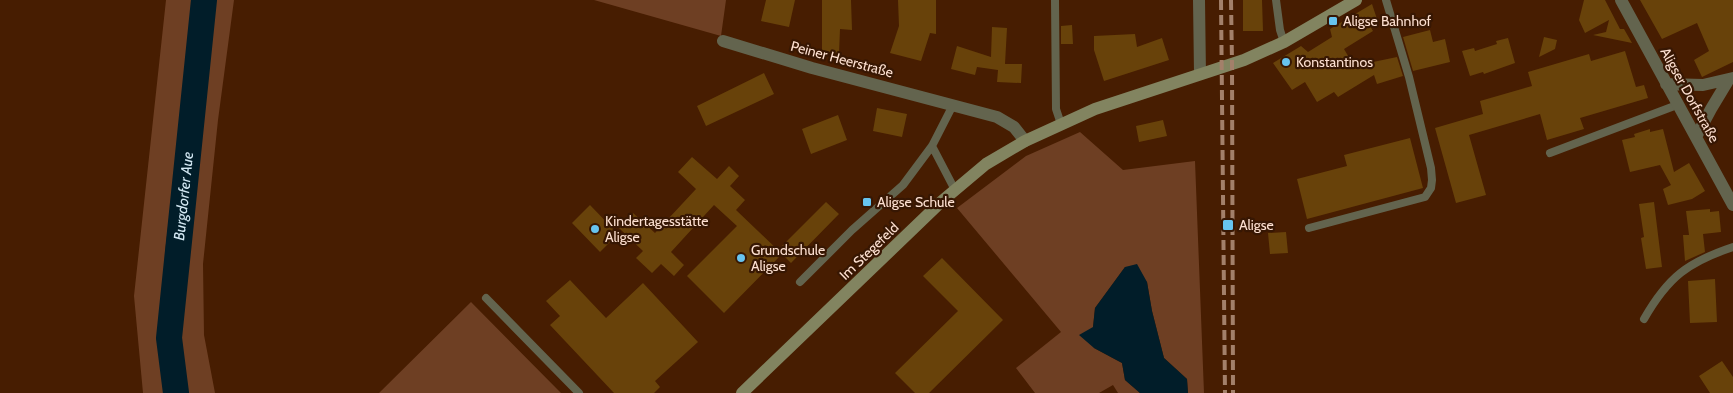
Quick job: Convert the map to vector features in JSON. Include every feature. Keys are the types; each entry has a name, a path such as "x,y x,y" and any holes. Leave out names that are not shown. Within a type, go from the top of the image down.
{"street":[{"path":"1199,0 1200,74"},
{"path":"1025,141 1123,99 1244,60 1284,42 1356,0"},
{"name":"Aligser Dorfstraße","path":"1621,0 1733,205"},
{"name":"Peiner Heerstraße","path":"723,40 812,68 997,117 1014,126 1025,141"},
{"path":"1666,84 1703,85 1731,79"},
{"path":"1696,137 1710,109 1731,79"},
{"name":"Im Stegefeld","path":"742,393 942,201 986,164 1025,141"}],"lane":[{"path":"1055,0 1056,109 1061,124"},
{"path":"1276,0 1280,30 1284,42"},
{"path":"1309,228 1425,197 1431,188 1430,168 1418,111 1386,0"},
{"path":"800,282 852,230 902,185 932,146 953,105"},
{"path":"1550,153 1678,105"},
{"path":"932,146 955,190"},
{"path":"1644,319 1670,281 1688,266 1709,255 1733,247"},
{"path":"486,298 579,393"}],"shaded area":[{"path":"166,0 195,0 165,252 163,335 170,393 143,393 134,296"},
{"path":"204,0 234,0 218,120 203,264 204,335 215,393 180,393 173,337 178,251"},
{"path":"594,0 726,0 721,36"},
{"path":"1080,132 1123,170 1195,161 1204,393 1188,393 1187,379 1164,358 1147,282 1125,267 1095,308 1093,327 1094,348 1122,363 1125,380 1140,393 1118,393 1113,385 1099,393 1035,393 1016,368 1061,332 957,208 1026,156"},
{"path":"471,302 561,393 379,393"}],"water":[{"path":"1137,264 1147,282 1164,358 1187,379 1188,393 1140,393 1125,380 1122,363 1094,348 1079,335 1093,327 1095,308 1125,267"}],"building":[{"path":"766,0 795,0 789,27 761,21"},
{"path":"822,0 851,0 852,30 840,29 839,54 822,50"},
{"path":"898,0 936,0 936,34 930,33 921,61 890,53 899,26"},
{"path":"1243,0 1262,0 1263,31 1243,31"},
{"path":"1584,0 1605,0 1620,29 1624,29 1632,43 1593,35 1606,32 1609,20 1585,33 1579,20"},
{"path":"1640,0 1733,0 1733,62 1702,77 1694,60 1709,51 1697,23 1662,39"},
{"path":"1372,4 1377,19 1370,26 1373,31 1344,49 1354,66 1397,57 1403,76 1377,84 1374,75 1338,97 1334,92 1317,102 1305,82 1292,90 1273,63 1301,46 1308,52 1332,37 1330,29"},
{"path":"1072,25 1073,44 1061,44 1061,26"},
{"path":"992,27 1007,28 1005,64 1022,64 1021,83 997,82 998,70 977,67 975,75 951,69 957,46 991,57"},
{"path":"1430,30 1433,42 1445,39 1450,62 1413,71 1403,37"},
{"path":"1135,34 1137,47 1162,38 1169,60 1104,81 1094,50 1094,36"},
{"path":"1544,37 1557,40 1555,49 1539,57"},
{"path":"1508,38 1515,63 1484,74 1483,72 1470,76 1462,51 1474,48 1475,51 1497,44 1496,41"},
{"path":"1625,51 1636,87 1644,85 1648,98 1580,118 1584,129 1547,140 1540,114 1469,135 1486,195 1456,203 1435,128 1483,114 1480,101 1532,86 1528,72 1589,54 1591,61"},
{"path":"764,73 774,94 706,126 697,106"},
{"path":"877,108 907,114 902,137 873,131"},
{"path":"838,115 847,140 811,154 802,129"},
{"path":"1163,120 1167,136 1139,142 1136,126"},
{"path":"1650,129 1650,132 1663,129 1674,172 1689,163 1705,191 1692,199 1668,205 1663,189 1671,185 1660,165 1630,172 1622,140 1635,137 1634,134"},
{"path":"1410,138 1423,188 1307,219 1297,179 1347,166 1344,155"},
{"path":"692,157 717,179 729,166 739,176 730,186 745,200 736,210 782,254 724,313 687,276 737,226 714,205 671,252 684,265 674,276 661,264 652,273 636,258 643,251 619,228 633,213 655,233 696,189 678,172"},
{"path":"826,202 839,214 791,263 778,250"},
{"path":"1654,202 1662,267 1646,269 1641,238 1644,237 1639,204"},
{"name":"Kindertagesstätte Aligse","path":"590,205 618,234 600,252 572,223"},
{"path":"1710,209 1710,212 1719,211 1721,232 1703,234 1705,252 1685,261 1683,235 1689,235 1686,211"},
{"path":"1286,232 1288,253 1270,254 1268,233"},
{"path":"942,258 1003,320 929,393 915,393 895,373 958,311 923,276"},
{"path":"1715,279 1717,322 1690,323 1688,281"},
{"path":"570,280 606,318 643,283 698,342 655,381 660,387 654,393 614,393 550,325 560,316 546,301"},
{"path":"1722,361 1733,377 1733,393 1710,393 1699,376"}],"waterway":[{"name":"Burgdorfer Aue","path":"176,393 169,338 204,0"}],"railway":[{"path":"1221,0 1225,393"},
{"path":"1231,0 1233,393"}],"place":[{"name":"Aligse Bahnhof","path":"1333,21"},
{"name":"Konstantinos","path":"1286,62"},
{"name":"Aligse Schule","path":"867,202"},
{"name":"Aligse","path":"1228,225"},
{"name":"Kindertagesstätte Aligse","path":"595,229"},
{"name":"Grundschule Aligse","path":"741,258"}]}
